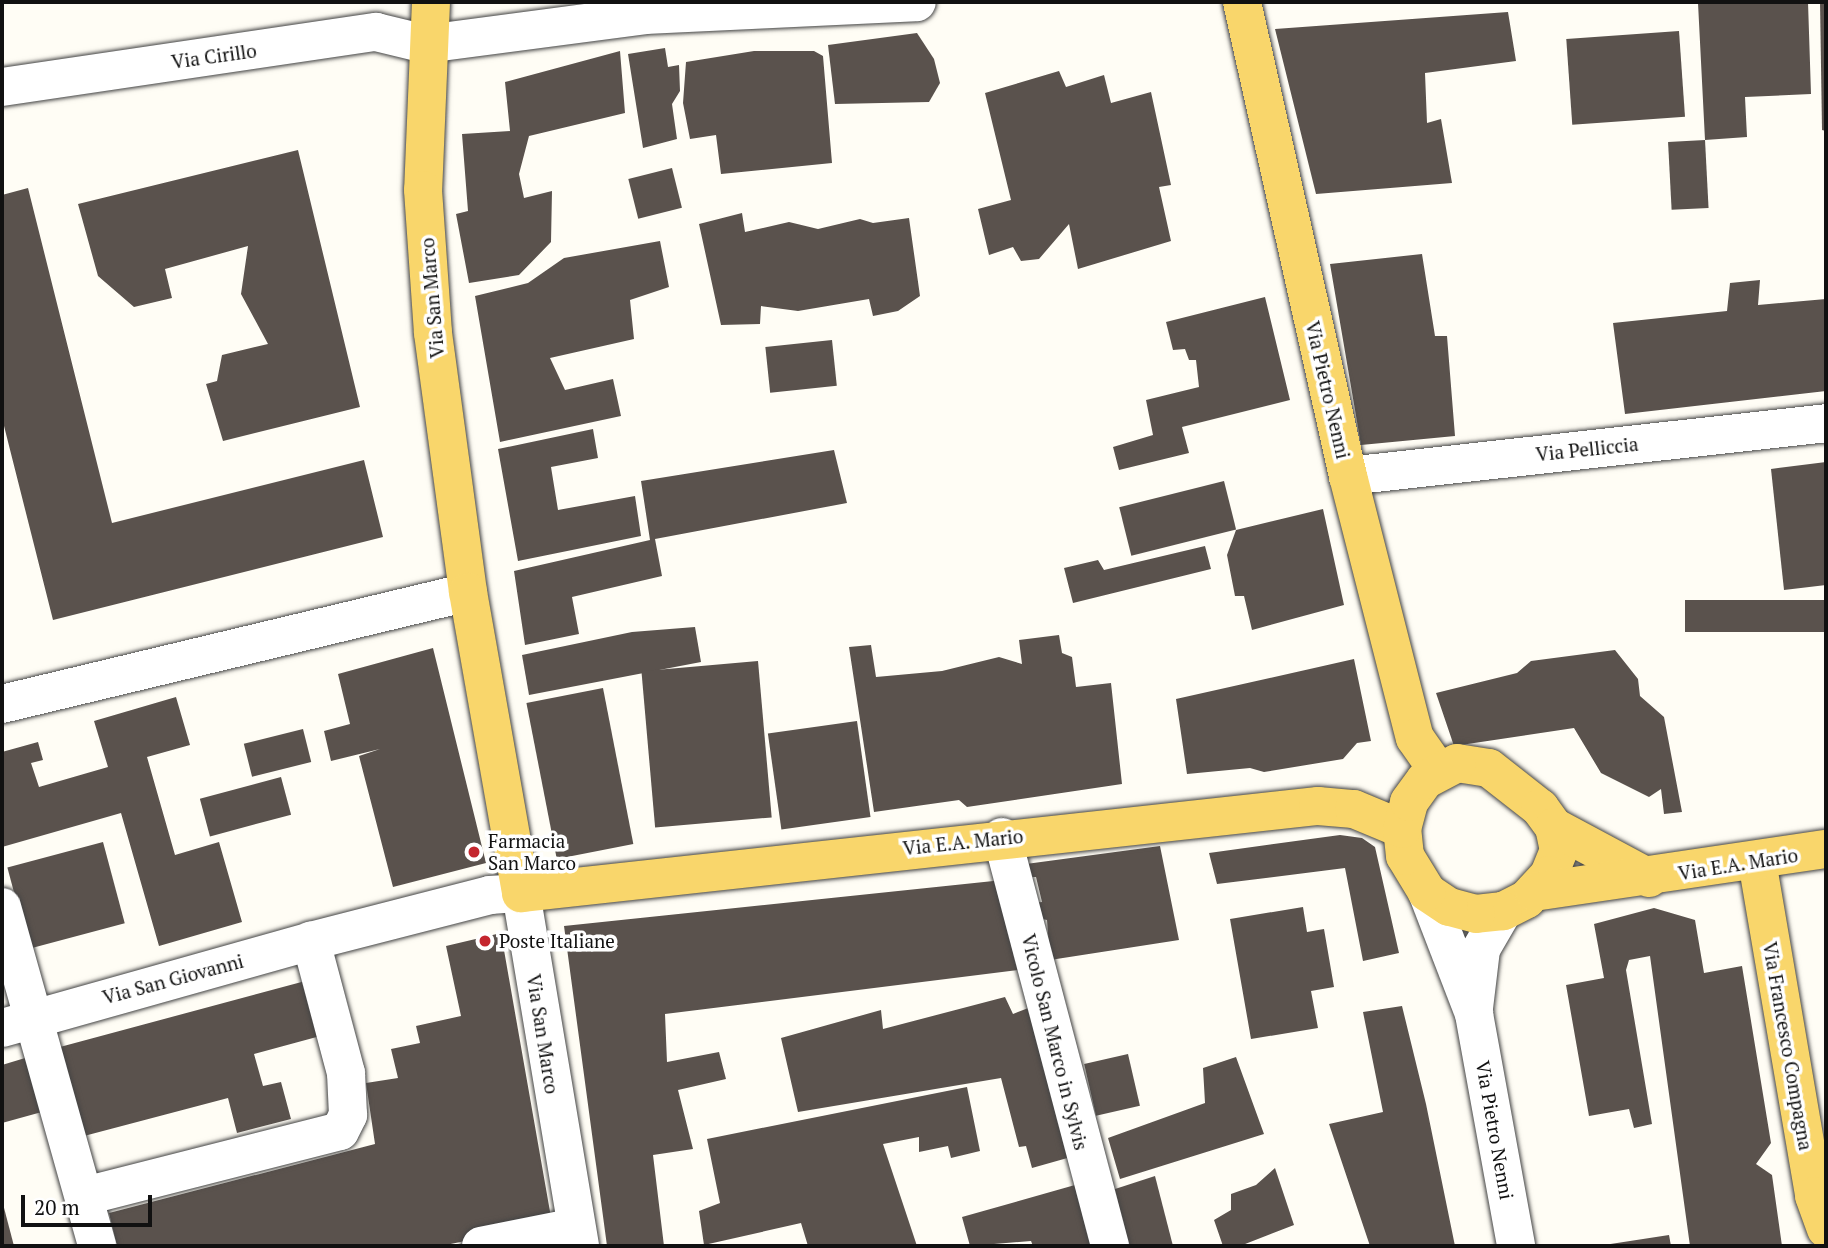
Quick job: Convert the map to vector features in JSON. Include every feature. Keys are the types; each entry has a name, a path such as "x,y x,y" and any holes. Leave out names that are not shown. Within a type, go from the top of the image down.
{"main road":[{"name":"Via San Marco","path":"431,2 426,44 423,190 432,320 468,592 521,893"},
{"name":"Via Pietro Nenni","path":"1242,2 1348,476 1415,738 1437,770"},
{"path":"1457,762 1480,764 1540,808 1554,827 1559,849 1549,875 1519,901 1476,914 1449,907 1427,892 1405,856 1402,829 1409,803 1437,770 1457,762"},
{"name":"Via E.A. Mario","path":"521,893 1002,837 1318,806 1354,809 1402,829"},
{"path":"1554,827 1649,878"},
{"name":"Via E.A. Mario","path":"1519,901 1826,849"},
{"name":"Via Francesco Compagna","path":"1757,861 1814,1196 1826,1228"}],"street":[{"path":"426,44 645,8 917,2"},
{"name":"Via Cirillo","path":"2,87 376,32 426,44"},
{"name":"Via Pelliccia","path":"1348,476 1826,423"},
{"path":"2,704 468,592"},
{"name":"Vicolo San Marco in Sylvis","path":"1002,837 1110,1246"},
{"name":"Via Pietro Nenni","path":"1427,892 1474,1014 1516,1246"},
{"name":"Via San Giovanni","path":"18,1022 490,895 521,893"},
{"name":"Via San Marco","path":"481,1246 578,1237 521,893"},
{"name":"Via Pietro Nenni","path":"1474,1014 1481,949 1519,901"},
{"path":"2,907 18,1022 85,1196 97,1246"},
{"path":"85,1196 340,1130 348,1115 346,1073 311,941"}],"building":[{"path":"1808,2 1811,94 1745,97 1747,137 1705,140 1698,3"},
{"path":"1820,2 1826,2 1826,131 1822,130"},
{"path":"1508,12 1516,61 1425,73 1427,123 1441,119 1452,183 1316,194 1275,29"},
{"path":"1679,31 1685,117 1572,125 1566,39"},
{"path":"917,33 934,59 940,83 929,102 835,104 828,45"},
{"path":"665,48 668,67 679,65 680,91 672,104 677,139 643,148 628,54"},
{"path":"620,51 625,113 529,136 519,174 524,198 552,191 551,242 519,275 469,283 456,214 468,211 462,134 510,131 505,82"},
{"path":"754,51 814,51 823,56 832,163 721,174 716,135 690,139 683,103 686,62"},
{"path":"1059,71 1066,87 1104,75 1111,103 1151,92 1171,185 1159,187 1171,241 1078,269 1069,224 1039,259 1021,261 1013,247 989,255 978,209 1011,200 985,93"},
{"path":"1705,140 1709,208 1672,210 1668,142"},
{"path":"298,150 360,407 223,441 206,384 217,381 222,355 268,344 241,294 248,246 165,269 172,298 134,307 98,276 78,204"},
{"path":"672,168 682,208 638,219 628,179"},
{"path":"28,188 112,523 364,460 383,537 53,620 2,418 2,195"},
{"path":"742,213 745,232 789,222 818,229 860,219 873,223 909,218 920,296 898,311 873,316 869,299 798,311 761,306 760,324 721,325 699,224"},
{"path":"660,241 669,287 630,300 634,339 550,358 565,390 613,379 621,416 500,442 475,296 528,283 564,258"},
{"path":"1422,254 1435,336 1447,336 1455,436 1361,445 1330,264"},
{"path":"1760,280 1758,305 1826,299 1826,391 1625,414 1613,323 1727,311 1730,283"},
{"path":"1265,297 1290,400 1182,427 1189,453 1119,470 1113,447 1153,435 1146,400 1199,387 1196,360 1189,360 1185,349 1173,350 1166,322"},
{"path":"832,340 837,386 770,393 765,347"},
{"path":"593,429 598,458 551,467 558,510 635,496 641,536 518,561 498,449"},
{"path":"834,450 847,503 655,539 662,576 572,597 579,634 525,645 514,571 650,540 641,481"},
{"path":"1826,462 1826,585 1784,590 1771,469"},
{"path":"1224,481 1236,530 1131,556 1119,507"},
{"path":"1323,509 1344,605 1252,630 1244,596 1235,596 1227,555 1236,530"},
{"path":"1205,546 1211,569 1073,603 1064,568 1098,560 1104,570"},
{"path":"1685,600 1826,600 1826,632 1685,632"},
{"path":"695,627 701,662 529,695 522,655 632,632"},
{"path":"1059,635 1062,653 1072,657 1076,687 1111,683 1122,784 967,807 959,800 874,812 849,647 871,645 876,677 942,671 999,657 1022,664 1019,640"},
{"path":"433,648 486,863 393,887 359,756 380,749 331,761 324,731 350,724 338,674"},
{"path":"1615,650 1638,679 1640,696 1664,717 1682,812 1664,814 1661,789 1649,797 1601,773 1574,728 1454,746 1436,693 1517,673 1531,661"},
{"path":"1354,659 1371,741 1357,743 1343,759 1264,772 1250,768 1187,774 1176,699"},
{"path":"758,661 772,817 655,828 641,671"},
{"path":"603,688 633,844 557,859 526,703"},
{"path":"176,697 190,745 147,757 175,855 219,842 242,922 159,946 121,813 2,847 2,752 38,742 43,760 31,763 39,787 108,767 94,721"},
{"path":"857,721 870,817 781,830 768,734"},
{"path":"303,729 311,762 252,777 244,744"},
{"path":"281,777 291,815 210,836 200,799"},
{"path":"1340,835 1362,838 1375,847 1399,953 1363,961 1345,868 1217,884 1209,853"},
{"path":"103,842 125,923 29,949 7,868"},
{"path":"1160,846 1179,940 1050,960 1047,920 1038,918 1034,903 1042,902 1036,877 1027,877 1026,864"},
{"path":"1003,880 1026,969 665,1014 667,1062 719,1052 726,1079 678,1090 693,1149 653,1155 664,1246 607,1246 564,926"},
{"path":"1303,907 1307,932 1324,929 1334,987 1311,991 1318,1028 1251,1039 1230,919"},
{"path":"1654,908 1695,920 1704,973 1742,966 1771,1143 1756,1164 1772,1175 1782,1246 1690,1246 1650,956 1629,960 1626,970 1652,1124 1634,1128 1629,1109 1589,1116 1566,985 1604,978 1594,924"},
{"path":"501,933 552,1223 441,1246 117,1246 109,1213 375,1144 366,1083 398,1078 391,1049 420,1043 416,1026 461,1016 446,946"},
{"path":"309,980 324,1035 254,1054 263,1086 281,1082 291,1119 237,1133 228,1098 84,1136 60,1047"},
{"path":"1005,997 1013,1014 1036,1005 1078,1155 1032,1168 1026,1146 1019,1147 1001,1078 798,1112 781,1038 881,1010 883,1029"},
{"path":"1402,1006 1426,1104 1455,1246 1370,1246 1329,1124 1383,1112 1363,1012"},
{"path":"1128,1054 1140,1106 1096,1116 1084,1064"},
{"path":"35,1055 49,1110 2,1123 2,1065"},
{"path":"1236,1057 1264,1134 1120,1179 1108,1138 1205,1103 1203,1068"},
{"path":"967,1087 980,1151 951,1158 948,1146 919,1152 919,1137 883,1144 917,1246 808,1246 801,1223 704,1245 699,1211 720,1203 707,1139"},
{"path":"1275,1168 1294,1225 1240,1246 1223,1246 1214,1220 1231,1210 1231,1194 1256,1185"},
{"path":"1155,1176 1173,1246 1128,1246 1112,1190"},
{"path":"1082,1183 1100,1246 1033,1246 1031,1241 970,1246 962,1217"},
{"path":"3,1204 14,1246 2,1246"},
{"path":"1669,1235 1671,1246 1604,1246 1604,1245"}],"place":[{"name":"Farmacia San Marco","path":"474,852"},
{"name":"Poste Italiane","path":"485,941"}]}
